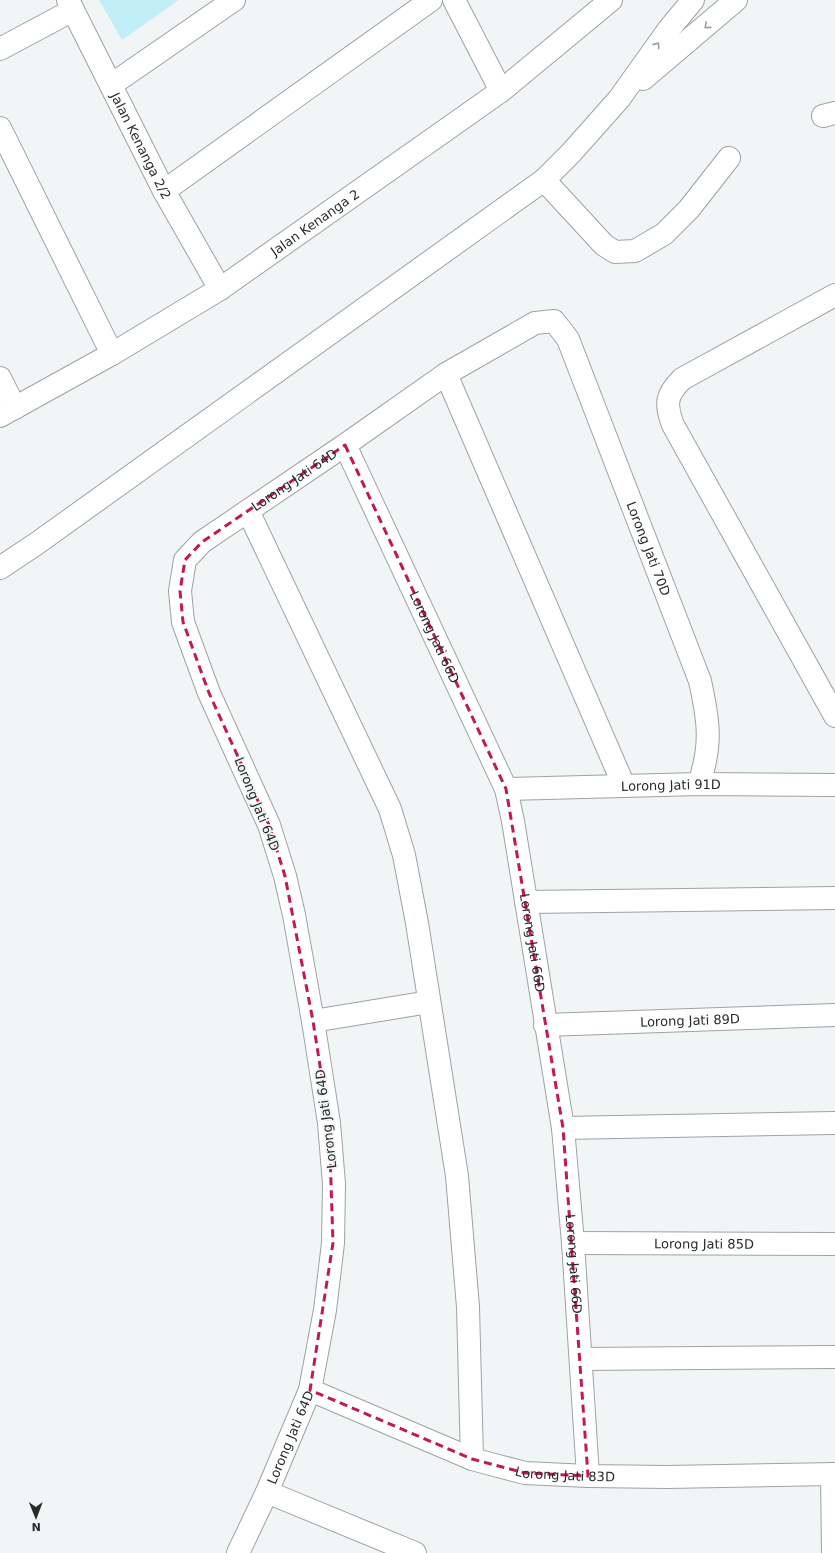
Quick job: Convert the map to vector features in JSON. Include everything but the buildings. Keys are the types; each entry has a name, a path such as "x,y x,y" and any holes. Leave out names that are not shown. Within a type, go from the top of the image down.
{"street":[{"path":"111,85 234,0"},
{"path":"164,192 431,0"},
{"path":"454,0 501,91"},
{"name":"Jalan Kenanga 2","path":"8,412 112,354 220,289 501,91 586,9 611,0"},
{"path":"0,568 49,535 544,180 571,153 619,99 669,29 693,0"},
{"path":"619,99 736,0"},
{"path":"0,49 70,5"},
{"name":"Jalan Kenanga 2/2","path":"70,5 164,192 220,289"},
{"path":"0,128 112,354"},
{"path":"544,180 604,245 615,252 635,251 664,234 690,209 729,158"},
{"path":"835,295 682,379 673,388 667,401 668,412 673,425 835,716"},
{"name":"Lorong Jati 64D","path":"238,1553 267,1492 310,1390 325,1310 334,1235 334,1184 329,1123 313,1021 294,915 285,876 269,825 209,693 182,622 180,591 185,560 202,542 345,445 446,374 535,323 554,321"},
{"name":"Lorong Jati 70D","path":"554,321 568,339 700,681 707,712 708,741 704,766 699,784"},
{"path":"446,374 624,786"},
{"path":"0,378 8,412"},
{"name":"Lorong Jati 66D","path":"345,445 506,789 513,822 563,1128 573,1243 588,1476"},
{"path":"248,511 390,809 404,855 417,923 457,1176 468,1307 472,1459"},
{"name":"Lorong Jati 91D","path":"506,789 699,784 835,784"},
{"path":"526,902 835,898"},
{"path":"313,1021 429,1002"},
{"name":"Lorong Jati 89D","path":"545,1025 835,1016"},
{"path":"563,1128 835,1123"},
{"name":"Lorong Jati 85D","path":"573,1243 835,1244"},
{"path":"581,1359 835,1357"},
{"name":"Lorong Jati 83D","path":"310,1390 472,1459 525,1473 588,1476 667,1477 833,1474"},
{"path":"833,1474 833,1553"},
{"path":"267,1492 415,1553"}],"highlighted area":[{"path":"345,445 506,789 563,1128 588,1476 525,1473 472,1459 310,1390 333,1243 329,1123 313,1021 285,876 269,825 209,693 183,622 180,591 185,560 202,542"}],"shaded area":[{"path":"99,0 179,0 122,40"}]}
